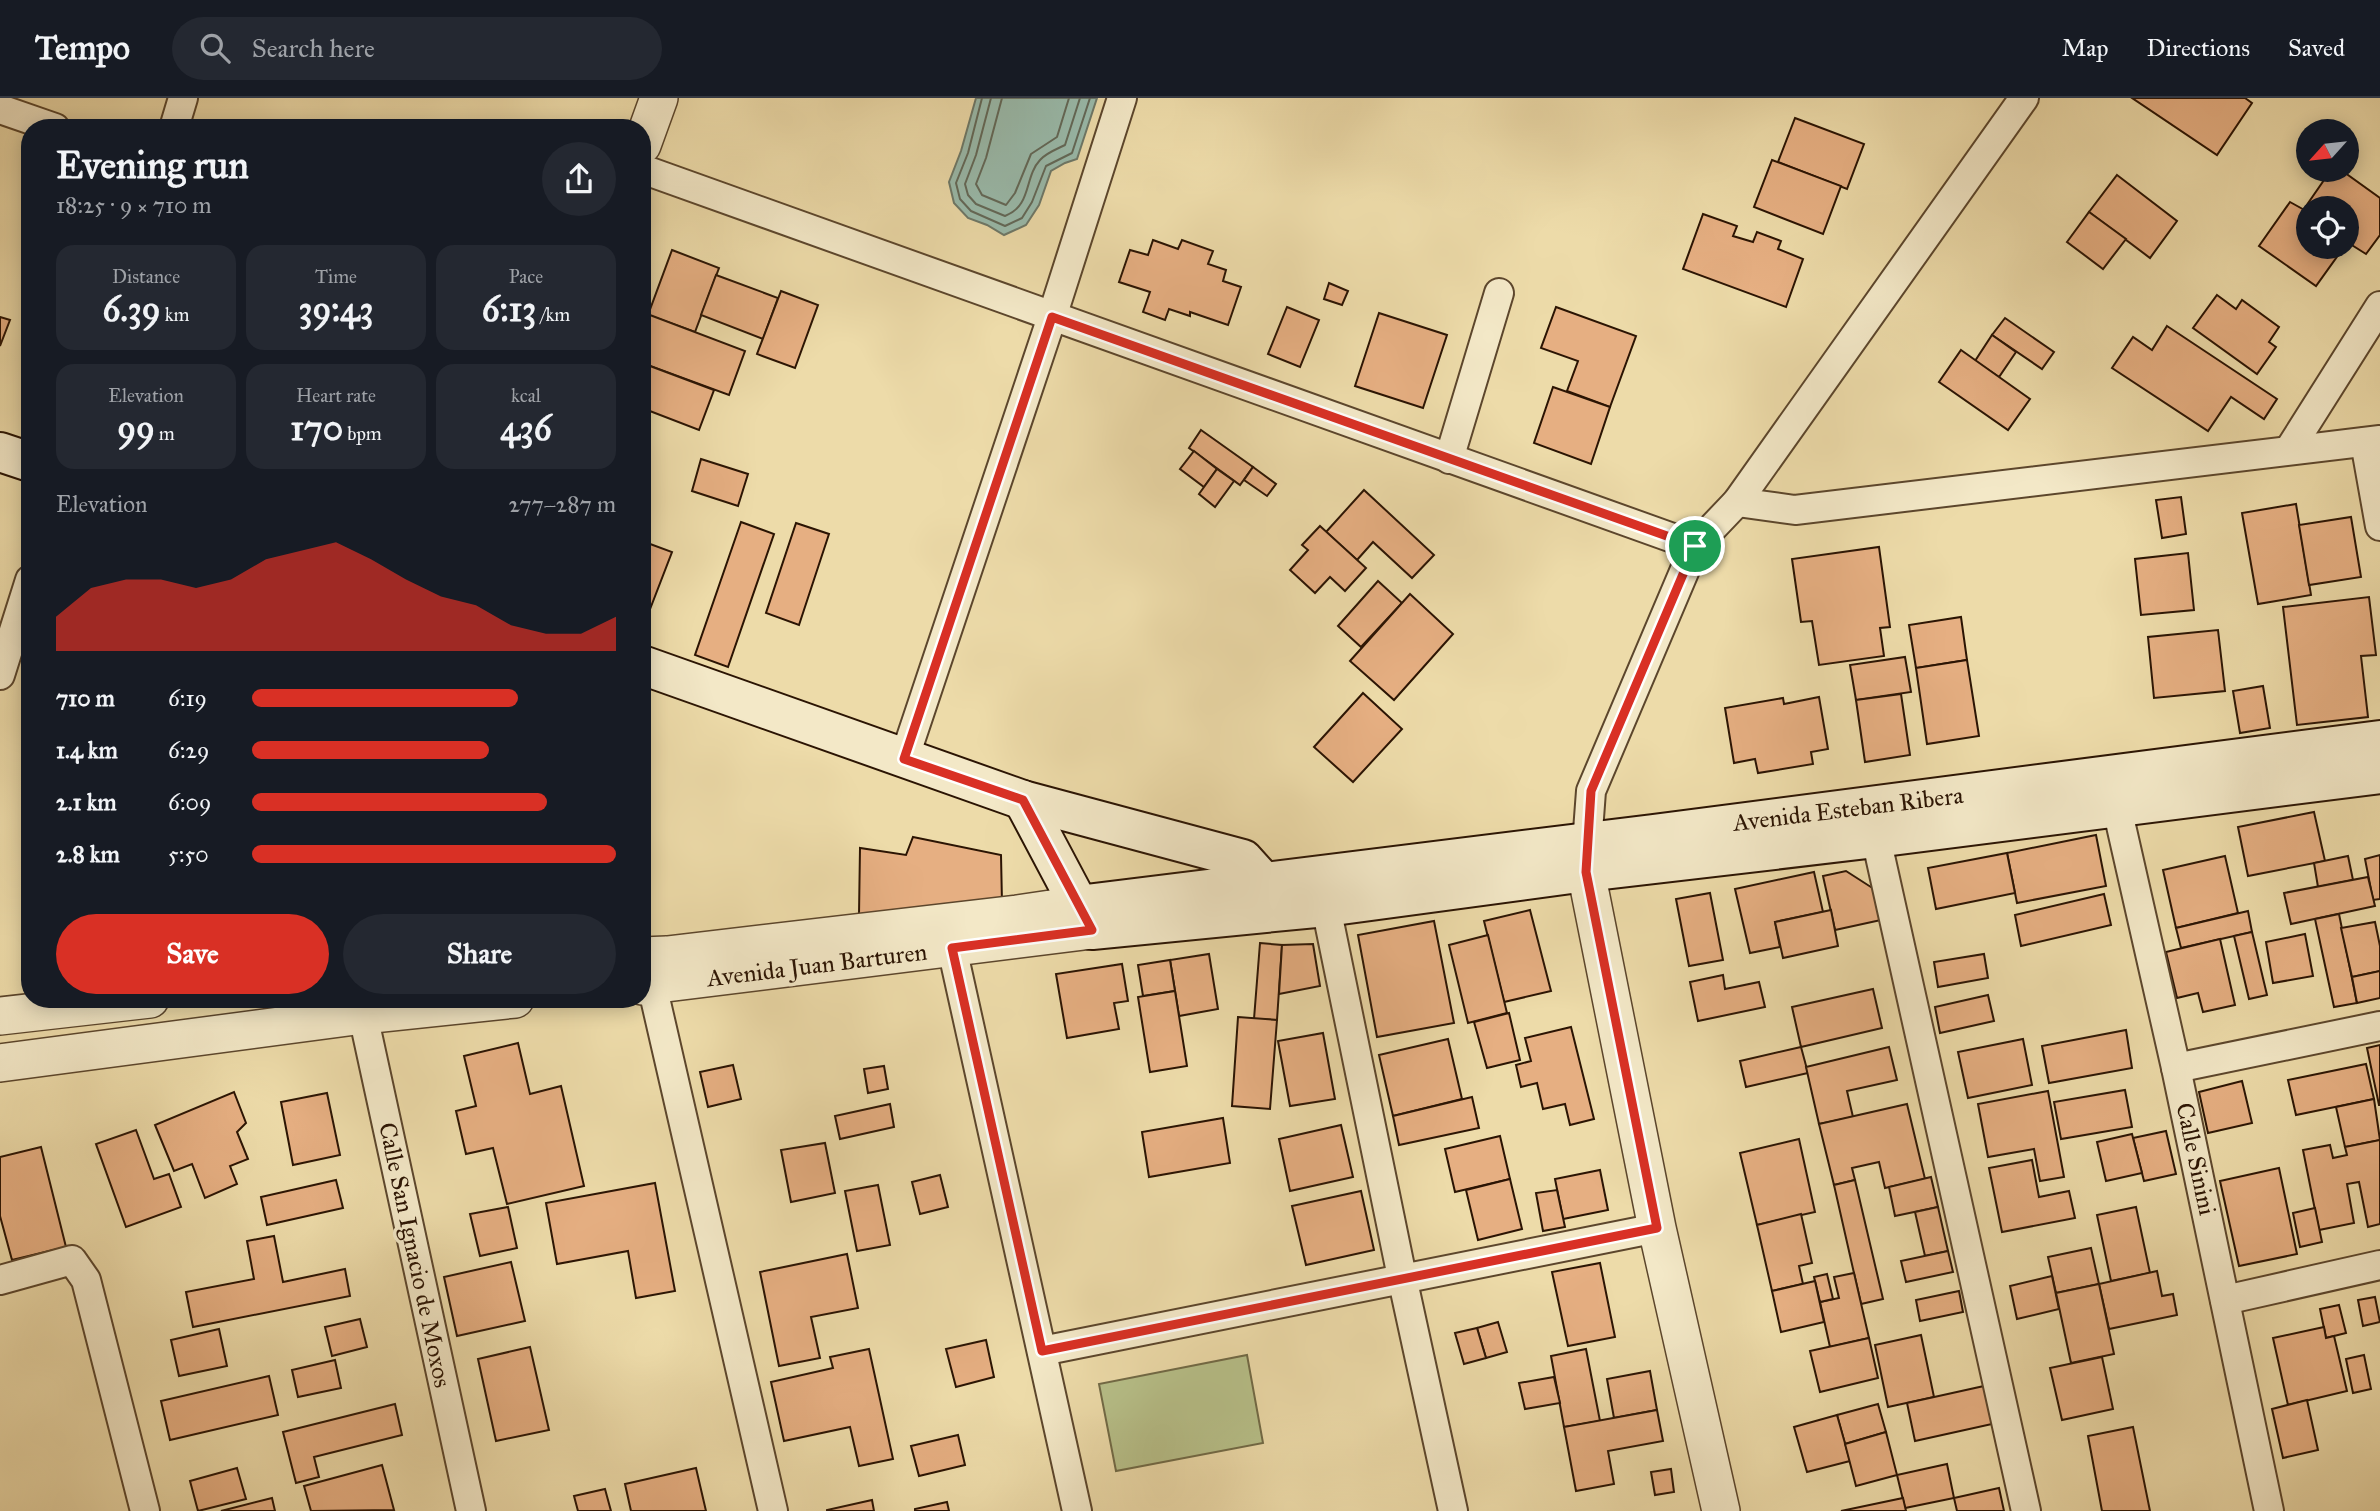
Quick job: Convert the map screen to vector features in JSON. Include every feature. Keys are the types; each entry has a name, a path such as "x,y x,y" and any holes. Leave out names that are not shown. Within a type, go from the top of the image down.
{"main road":[{"path":"0,452 21,459"},
{"path":"651,668 1023,800 1243,859 1265,897"},
{"name":"Avenida Esteban Ribera","path":"1321,891 1587,857 2380,740"},
{"name":"Avenida Esteban Ribera","path":"1587,857 1877,838 2380,775"},
{"path":"1023,800 1085,917"},
{"name":"Avenida Juan Barturen","path":"1085,917 1321,891"}],"street":[{"path":"177,119 183,98"},
{"path":"651,120 659,98"},
{"path":"904,759 1052,317 1122,98"},
{"path":"1721,1511 1657,1228 1587,857 1591,791 1695,546 1737,502 2024,98"},
{"path":"0,108 30,119"},
{"path":"651,172 1695,546"},
{"path":"1449,459 1499,293"},
{"path":"2289,450 2380,306"},
{"path":"1737,502 1795,510 2373,441 2380,526"},
{"path":"0,675 21,608"},
{"name":"Calle Sinini","path":"2117,808 2176,1068 2269,1511"},
{"path":"1877,838 2026,1511"},
{"path":"1321,891 1453,1511"},
{"name":"Avenida Juan Barturen","path":"651,976 952,948 1085,917"},
{"name":"Avenida Juan Barturen","path":"651,971 667,955 882,930 1085,917"},
{"path":"952,948 1077,1511"},
{"path":"651,997 773,1511"},
{"path":"0,1016 71,1008"},
{"path":"0,1063 359,1008"},
{"name":"Calle San Ignacio de Moxos","path":"366,1008 471,1511"},
{"path":"2176,1068 2380,1026"},
{"path":"1042,1351 1657,1228"},
{"path":"0,1280 72,1260 86,1280 145,1511"},
{"path":"2225,1300 2380,1265"}],"green space":[{"path":"1247,1355 1263,1443 1116,1471 1099,1384"}],"water":[{"path":"976,98 1097,98 1077,159 1051,171 1039,205 1026,225 1004,235 968,218 954,203 949,182"}],"building":[{"path":"2132,98 2245,98 2252,103 2217,155"},
{"path":"1795,118 1864,144 1847,189 1778,162"},
{"path":"1772,160 1841,186 1823,234 1754,207"},
{"path":"2117,175 2177,221 2150,258 2089,212"},
{"path":"2323,182 2358,182 2380,198 2380,235 2366,254 2359,250 2359,196 2313,196"},
{"path":"2290,202 2296,205 2296,259 2335,259 2316,286 2259,246"},
{"path":"2089,212 2126,239 2103,269 2067,242"},
{"path":"1703,214 1737,226 1733,236 1753,242 1757,232 1781,241 1778,249 1803,259 1786,307 1683,269"},
{"path":"1153,240 1178,249 1182,240 1213,251 1208,264 1226,270 1223,281 1241,287 1228,325 1190,312 1190,316 1169,309 1165,320 1143,312 1150,292 1119,282 1130,250 1148,255"},
{"path":"672,250 719,268 695,332 651,316 651,307"},
{"path":"716,275 778,298 763,339 701,315"},
{"path":"1329,283 1348,291 1342,305 1324,299"},
{"path":"781,291 818,305 795,368 757,354"},
{"path":"2217,295 2236,309 2242,300 2279,327 2269,342 2276,347 2257,374 2193,328"},
{"path":"1287,307 1319,320 1300,367 1268,354"},
{"path":"1556,307 1636,336 1610,407 1567,391 1578,361 1541,348"},
{"path":"1379,313 1447,335 1423,408 1355,386"},
{"path":"651,315 745,351 729,395 651,366"},
{"path":"0,317 10,320 0,346"},
{"path":"2005,318 2054,352 2042,369 1992,335"},
{"path":"2167,326 2277,399 2264,419 2231,397 2208,431 2112,368 2133,337 2152,350"},
{"path":"1992,335 2016,352 1999,377 1975,361"},
{"path":"1961,350 2030,399 2008,430 1939,382"},
{"path":"651,366 714,390 699,430 651,411"},
{"path":"1553,387 1610,407 1591,464 1534,443"},
{"path":"1201,430 1253,467 1240,485 1189,448"},
{"path":"1194,451 1217,469 1204,487 1180,469"},
{"path":"701,459 748,474 738,506 692,491"},
{"path":"1253,467 1276,484 1267,496 1244,480"},
{"path":"1217,469 1234,481 1215,507 1199,494"},
{"path":"1364,490 1434,555 1412,578 1373,542 1357,560 1326,532"},
{"path":"2181,497 2186,534 2162,538 2156,500"},
{"path":"2296,504 2311,595 2258,604 2242,513"},
{"path":"2351,517 2361,577 2309,585 2299,525"},
{"path":"741,522 774,534 728,667 695,655"},
{"path":"796,523 829,534 799,625 766,613"},
{"path":"1320,526 1366,568 1345,591 1330,577 1315,593 1290,570 1308,550 1302,545"},
{"path":"651,544 672,552 651,607"},
{"path":"1879,547 1890,627 1880,628 1884,656 1819,665 1812,621 1801,622 1792,559"},
{"path":"2188,553 2194,610 2141,615 2135,559"},
{"path":"1378,581 1402,603 1361,647 1338,626"},
{"path":"1410,594 1453,634 1394,700 1350,661"},
{"path":"2369,597 2376,655 2361,656 2368,717 2297,725 2283,607"},
{"path":"1961,617 1967,660 1916,668 1909,625"},
{"path":"2218,630 2225,691 2154,698 2148,637"},
{"path":"1905,657 1911,692 1856,700 1850,665"},
{"path":"1967,660 1979,736 1927,744 1916,668"},
{"path":"2263,686 2270,728 2240,733 2233,691"},
{"path":"1363,693 1402,729 1353,782 1314,747"},
{"path":"1901,694 1910,755 1865,762 1856,700"},
{"path":"1819,697 1828,749 1811,752 1813,764 1758,773 1755,759 1734,763 1725,708 1783,698 1784,704"},
{"path":"2314,812 2325,861 2248,876 2238,827"},
{"path":"2096,835 2106,886 2017,903 2007,853"},
{"path":"913,837 1001,855 1002,903 859,915 860,848 906,855"},
{"path":"2007,853 2015,893 1936,909 1928,868"},
{"path":"2380,855 2380,899 2373,900 2365,859"},
{"path":"2225,856 2238,913 2176,928 2163,870"},
{"path":"2348,856 2353,880 2318,887 2314,863"},
{"path":"1846,871 1874,889 1881,920 1835,930 1823,876"},
{"path":"1814,872 1823,912 1775,922 1780,947 1750,953 1735,889"},
{"path":"2368,877 2375,906 2291,924 2284,893"},
{"path":"1710,893 1723,960 1689,966 1676,899"},
{"path":"2104,894 2111,925 2021,946 2015,915"},
{"path":"1530,910 1551,991 1504,1002 1484,921"},
{"path":"1831,910 1838,946 1783,958 1775,922"},
{"path":"2248,911 2252,932 2181,948 2176,928"},
{"path":"2339,914 2357,1003 2334,1007 2315,919"},
{"path":"1434,921 1454,1023 1377,1037 1358,935"},
{"path":"2375,922 2380,946 2380,971 2352,977 2341,928"},
{"path":"2252,932 2267,995 2249,999 2234,936"},
{"path":"2305,934 2313,976 2273,983 2266,942"},
{"path":"1488,935 1507,1013 1468,1023 1449,945"},
{"path":"2220,939 2235,1005 2203,1012 2198,993 2177,998 2166,952"},
{"path":"1260,943 1282,945 1277,1020 1254,1019"},
{"path":"1313,944 1320,986 1279,994 1282,945"},
{"path":"1209,954 1218,1009 1179,1016 1170,960"},
{"path":"1984,954 1988,978 1938,987 1934,962"},
{"path":"1170,960 1175,991 1143,996 1138,965"},
{"path":"1122,964 1128,1001 1114,1003 1119,1029 1067,1038 1056,974"},
{"path":"2380,971 2380,998 2357,1003 2352,977"},
{"path":"1723,975 1725,989 1759,982 1765,1007 1698,1021 1690,982"},
{"path":"1873,989 1882,1028 1801,1047 1792,1007"},
{"path":"1175,991 1187,1066 1150,1072 1138,997"},
{"path":"1988,995 1994,1021 1940,1033 1935,1007"},
{"path":"1509,1013 1520,1060 1487,1068 1474,1022"},
{"path":"1238,1017 1277,1020 1270,1109 1232,1106"},
{"path":"1571,1027 1594,1119 1570,1125 1565,1104 1543,1109 1537,1083 1521,1087 1516,1065 1531,1061 1525,1038"},
{"path":"2126,1030 2132,1068 2049,1083 2042,1046"},
{"path":"1323,1033 1335,1099 1290,1106 1278,1041"},
{"path":"1448,1039 1462,1099 1393,1116 1379,1055"},
{"path":"2023,1039 2032,1085 1968,1098 1958,1052"},
{"path":"518,1043 530,1094 561,1086 584,1186 507,1204 493,1148 466,1154 456,1111 476,1106 464,1056"},
{"path":"2380,1045 2380,1105 2379,1105 2367,1048"},
{"path":"1801,1047 1808,1073 1746,1087 1740,1061"},
{"path":"1889,1047 1897,1080 1847,1091 1853,1117 1819,1124 1806,1067"},
{"path":"2366,1064 2374,1099 2296,1115 2288,1080"},
{"path":"733,1065 741,1099 708,1107 700,1072"},
{"path":"884,1066 888,1089 868,1093 864,1069"},
{"path":"2242,1081 2252,1123 2208,1133 2199,1092"},
{"path":"2125,1090 2132,1127 2061,1139 2054,1102"},
{"path":"2048,1091 2064,1177 2040,1181 2034,1149 1988,1157 1978,1104"},
{"path":"234,1092 246,1123 237,1132 248,1159 230,1166 237,1184 205,1198 192,1164 174,1171 155,1125"},
{"path":"327,1093 340,1155 293,1165 281,1102"},
{"path":"1472,1097 1479,1128 1399,1145 1393,1116"},
{"path":"2374,1099 2380,1140 2345,1147 2336,1107"},
{"path":"890,1104 894,1127 840,1139 835,1116"},
{"path":"1907,1104 1925,1179 1885,1188 1879,1162 1852,1168 1855,1180 1834,1185 1819,1124"},
{"path":"1223,1118 1230,1163 1149,1177 1142,1132"},
{"path":"1341,1125 1353,1177 1290,1191 1279,1139"},
{"path":"136,1130 154,1179 169,1174 181,1207 126,1227 96,1144"},
{"path":"2166,1131 2176,1174 2144,1181 2133,1138"},
{"path":"2132,1134 2142,1173 2106,1181 2097,1142"},
{"path":"1500,1136 1510,1179 1455,1192 1445,1149"},
{"path":"1799,1139 1815,1212 1757,1225 1740,1153"},
{"path":"2380,1140 2380,1224 2368,1227 2359,1182 2347,1184 2354,1223 2319,1230 2303,1150 2330,1145 2333,1158 2347,1155 2345,1147"},
{"path":"825,1143 835,1193 791,1202 781,1150"},
{"path":"41,1147 66,1247 12,1260 0,1216 0,1157"},
{"path":"2032,1160 2039,1197 2069,1191 2075,1218 2002,1232 1989,1168"},
{"path":"2279,1168 2297,1254 2239,1266 2220,1181"},
{"path":"1600,1170 1608,1210 1563,1219 1555,1179"},
{"path":"940,1175 948,1207 920,1214 912,1182"},
{"path":"1931,1177 1938,1207 1895,1216 1889,1187"},
{"path":"1510,1179 1522,1229 1478,1240 1466,1190"},
{"path":"336,1180 343,1208 267,1225 261,1197"},
{"path":"1855,1180 1883,1299 1861,1304 1834,1185"},
{"path":"655,1183 675,1291 636,1298 628,1251 557,1264 546,1203"},
{"path":"878,1185 890,1245 857,1251 845,1191"},
{"path":"1557,1190 1565,1227 1543,1231 1536,1193"},
{"path":"1361,1191 1374,1250 1306,1265 1292,1206"},
{"path":"508,1207 517,1248 480,1256 470,1214"},
{"path":"1938,1207 1948,1251 1925,1256 1915,1212"},
{"path":"2136,1207 2150,1273 2111,1281 2097,1215"},
{"path":"2315,1208 2322,1242 2300,1247 2293,1213"},
{"path":"1801,1214 1812,1263 1799,1266 1803,1284 1772,1291 1757,1225"},
{"path":"274,1236 283,1282 345,1269 350,1296 193,1327 186,1292 254,1279 247,1241"},
{"path":"2091,1248 2099,1284 2056,1293 2048,1257"},
{"path":"1948,1251 1953,1272 1906,1282 1901,1261"},
{"path":"847,1254 858,1308 811,1317 820,1358 779,1366 760,1272"},
{"path":"511,1262 525,1321 457,1336 444,1277"},
{"path":"1600,1263 1615,1337 1568,1346 1552,1272"},
{"path":"2157,1271 2162,1296 2173,1294 2177,1315 2109,1329 2099,1284"},
{"path":"1854,1273 1869,1338 1830,1347 1820,1302 1839,1298 1834,1277"},
{"path":"1827,1274 1833,1299 1820,1302 1814,1277"},
{"path":"2052,1276 2059,1309 2017,1319 2010,1286"},
{"path":"1815,1281 1824,1322 1781,1332 1772,1291"},
{"path":"2099,1284 2114,1354 2071,1363 2056,1293"},
{"path":"1959,1291 1963,1312 1920,1321 1916,1300"},
{"path":"2375,1297 2380,1322 2363,1326 2358,1300"},
{"path":"2339,1305 2346,1333 2326,1338 2320,1309"},
{"path":"360,1319 367,1347 332,1356 325,1327"},
{"path":"1498,1322 1507,1352 1486,1358 1477,1328"},
{"path":"2324,1327 2326,1338 2334,1336 2347,1391 2288,1405 2273,1338"},
{"path":"1477,1328 1486,1358 1464,1364 1455,1333"},
{"path":"219,1329 227,1366 179,1376 171,1340"},
{"path":"1921,1335 1934,1397 1888,1407 1875,1345"},
{"path":"1869,1338 1878,1378 1820,1392 1810,1351"},
{"path":"986,1340 994,1377 956,1387 946,1349"},
{"path":"530,1347 549,1430 496,1441 478,1359"},
{"path":"869,1349 893,1459 859,1466 850,1427 784,1441 771,1382 833,1368 830,1357"},
{"path":"1586,1349 1600,1421 1564,1427 1551,1356"},
{"path":"2364,1355 2371,1389 2353,1393 2346,1359"},
{"path":"2102,1357 2113,1409 2062,1420 2050,1368"},
{"path":"335,1360 341,1388 298,1397 292,1370"},
{"path":"1650,1371 1657,1410 1614,1418 1607,1379"},
{"path":"269,1376 278,1415 170,1440 161,1401"},
{"path":"1554,1377 1560,1403 1525,1409 1519,1383"},
{"path":"1984,1386 1992,1424 1915,1441 1907,1403"},
{"path":"2307,1400 2318,1450 2283,1458 2272,1409"},
{"path":"395,1404 402,1435 314,1457 319,1477 296,1483 283,1432"},
{"path":"1878,1404 1886,1432 1845,1444 1837,1415"},
{"path":"1657,1410 1663,1441 1608,1451 1614,1484 1576,1491 1564,1427"},
{"path":"1837,1415 1850,1461 1807,1472 1794,1427"},
{"path":"2133,1427 2150,1511 2102,1511 2088,1436"},
{"path":"1886,1432 1897,1475 1856,1486 1845,1444"},
{"path":"958,1435 965,1465 919,1476 911,1446"},
{"path":"1947,1464 1954,1498 1905,1508 1897,1475"},
{"path":"382,1465 394,1510 311,1511 304,1486"},
{"path":"237,1468 246,1499 198,1511 190,1481"},
{"path":"696,1468 706,1511 631,1511 625,1484"},
{"path":"1671,1469 1674,1492 1655,1495 1651,1472"},
{"path":"1999,1488 2004,1511 1957,1511 1954,1498"},
{"path":"605,1489 611,1511 578,1511 574,1496"},
{"path":"272,1498 275,1511 221,1511"},
{"path":"1903,1498 1906,1511 1841,1511"},
{"path":"872,1500 874,1511 827,1511 827,1510"},
{"path":"947,1502 949,1511 915,1511 915,1509"}],"route":[{"path":"1052,317 1695,546 1591,791 1586,872 1657,1228 1042,1351 952,948 1092,930 1023,800 904,759 1052,317"}]}
